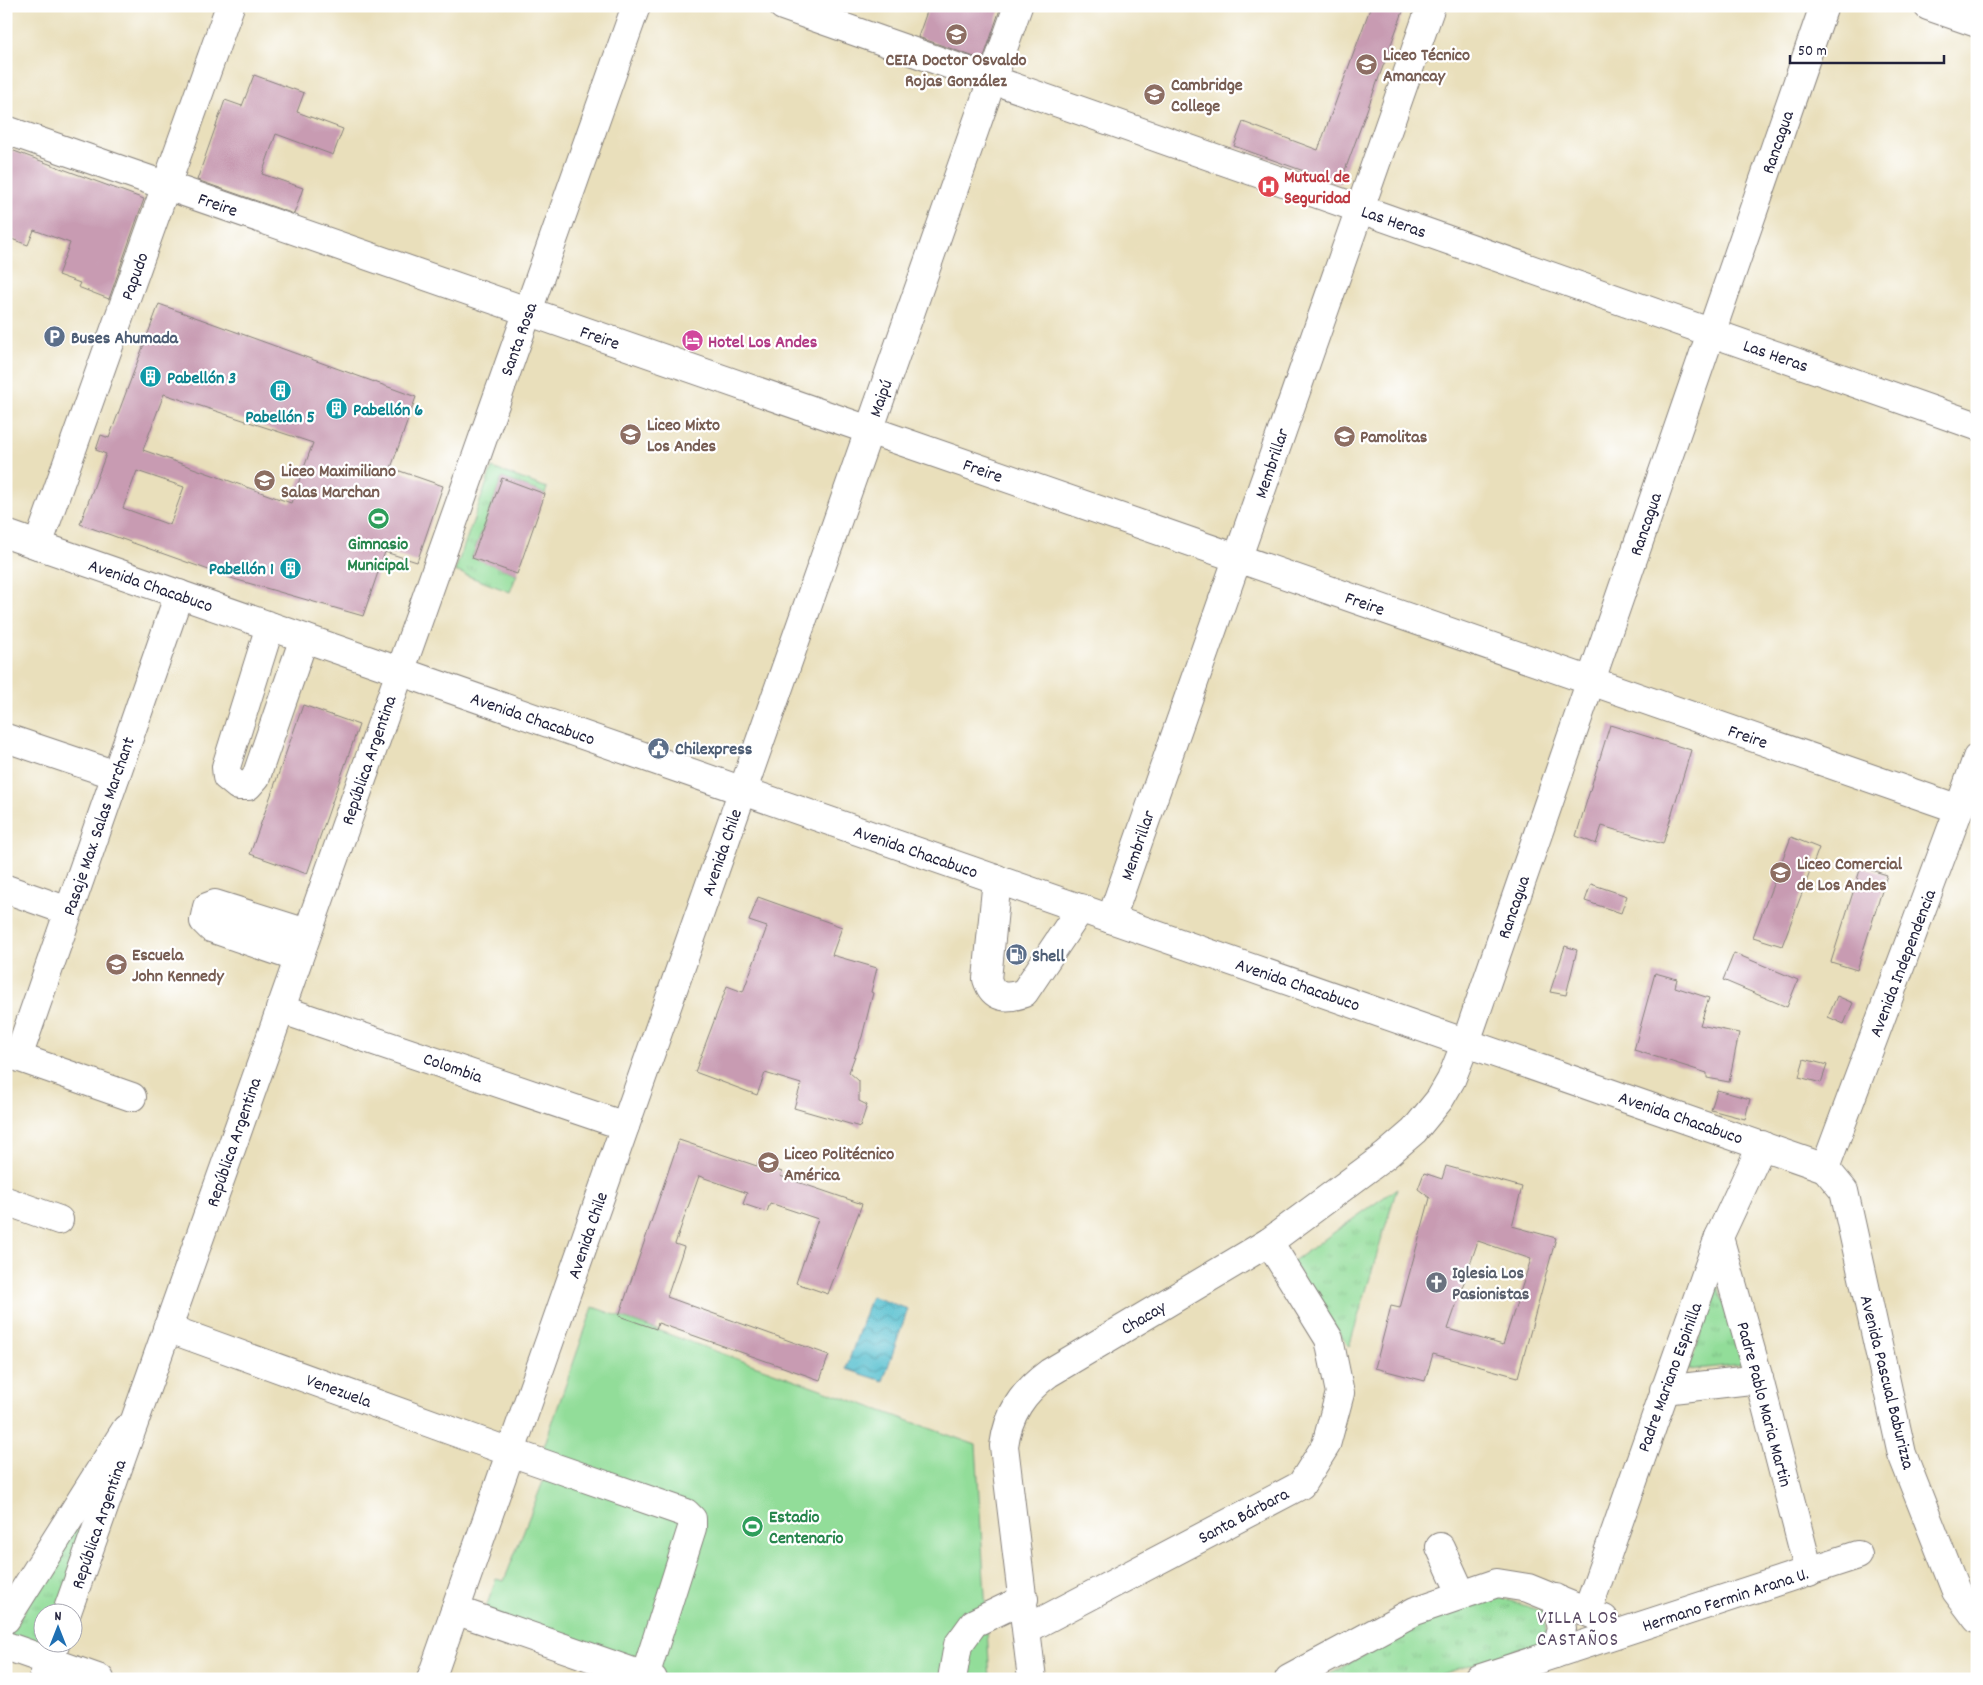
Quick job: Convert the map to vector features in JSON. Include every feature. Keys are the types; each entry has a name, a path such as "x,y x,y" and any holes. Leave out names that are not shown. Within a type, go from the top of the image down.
{"street":[{"name":"Papudo","path":"38,545 230,6"},
{"name":"Santa Rosa","path":"399,671 636,6"},
{"name":"Las Heras","path":"783,6 1977,426"},
{"name":"Maipú","path":"742,791 1018,6"},
{"name":"Membrillar","path":"1111,919 1431,6"},
{"name":"Rancagua","path":"1466,1042 1824,6"},
{"path":"1928,6 1977,23"},
{"name":"Freire","path":"6,130 1960,809"},
{"name":"Avenida Chacabuco","path":"6,534 1825,1168"},
{"name":"Pasaje Max. Salas Marchant","path":"12,1055 68,911 179,594"},
{"path":"270,626 226,767 227,777 238,786 248,786 256,777 304,638"},
{"name":"República Argentina","path":"71,1602 399,671"},
{"path":"6,738 116,775"},
{"name":"Avenida Independencia","path":"1825,1168 1960,809 1977,758"},
{"name":"Avenida Chile","path":"431,1679 742,791"},
{"path":"997,879 987,979 990,989 1000,996 1013,997 1024,993 1081,908"},
{"path":"6,889 68,911"},
{"name":"Colombia","path":"280,1009 625,1126"},
{"name":"Chacay","path":"1032,1679 1024,1599 1004,1446 1009,1422 1021,1400 1029,1390 1049,1373 1269,1242 1385,1156 1428,1116 1451,1080 1466,1042"},
{"path":"12,1055 132,1097"},
{"name":"Padre Mariano Espinilla","path":"1587,1612 1719,1237 1762,1145"},
{"name":"Avenida Pascual Baburizza","path":"1825,1168 1844,1191 1902,1454 1956,1591 1977,1619"},
{"path":"6,1201 59,1220"},
{"name":"Padre Pablo Maria Martin","path":"1719,1237 1759,1379 1809,1572"},
{"name":"Santa Bárbara","path":"1027,1629 1301,1485 1326,1445 1340,1393 1329,1339 1269,1242"},
{"name":"Venezuela","path":"168,1328 510,1452 686,1513 692,1519 692,1528 649,1677"},
{"path":"1664,1390 1759,1379"},
{"path":"6,1618 139,1409"},
{"path":"1440,1547 1462,1595"},
{"name":"Hermano Fermin Arana U.","path":"1478,1679 1858,1555"},
{"path":"1289,1679 1415,1610 1497,1583 1528,1588 1556,1598 1629,1630"},
{"path":"1555,1654 1562,1629 1556,1598"},
{"path":"952,1679 958,1645 974,1624 1024,1599"},
{"path":"455,1610 649,1677"},
{"path":"6,1646 100,1679"}],"green space":[{"path":"492,468 547,488 545,494 502,478 472,557 517,574 510,592 455,571"},
{"path":"1397,1188 1349,1347 1292,1262"},
{"path":"1718,1286 1742,1364 1688,1370"},
{"name":"Estadio Centenario","path":"593,1307 976,1445 990,1679 659,1679 483,1616 496,1579 504,1581 546,1474 536,1469"},
{"path":"109,1465 61,1602 32,1602 32,1648 7,1641"},
{"path":"1497,1596 1543,1612 1547,1640 1427,1679 1321,1679 1378,1648 1415,1623"}],"water":[{"path":"871,1296 908,1309 883,1381 846,1369"}],"building":[{"name":"CEIA Doctor Osvaldo Rojas González","path":"929,6 1001,6 983,60 918,37"},
{"name":"Liceo Técnico Amancay","path":"1371,6 1405,6 1340,184 1234,146 1243,122 1318,150"},
{"path":"254,75 304,93 297,112 343,129 333,155 276,134 262,174 303,188 294,214 197,180 225,100 242,106"},
{"path":"6,148 144,199 109,299 78,287 80,283 58,275 70,243 34,230 28,245 6,237"},
{"name":"Liceo Maximiliano Salas Marchan","path":"159,304 416,397 391,468 443,486 417,562 385,552 363,616 234,579 80,524 106,454 96,450 101,435 109,438","holes":["164,394 313,443 291,503 143,450","137,471 184,487 170,525 123,508"]},
{"path":"502,478 545,494 517,574 472,558"},
{"path":"303,705 359,725 307,874 250,854"},
{"path":"1610,725 1691,750 1663,844 1602,826 1596,844 1576,836"},
{"path":"1791,837 1819,848 1782,946 1753,937"},
{"path":"1861,867 1887,875 1857,970 1831,962"},
{"path":"1591,884 1627,896 1621,913 1585,901"},
{"path":"758,897 842,927 832,955 877,968 862,1037 849,1072 859,1081 859,1101 867,1105 860,1127 794,1108 801,1084 765,1073 757,1095 695,1072 727,986 743,992 767,927 749,921"},
{"path":"1565,946 1577,950 1566,995 1550,992"},
{"path":"1734,953 1798,980 1787,1007 1723,980"},
{"path":"1655,973 1677,979 1675,987 1709,998 1700,1025 1739,1033 1729,1082 1707,1078 1707,1073 1634,1050"},
{"path":"1837,996 1853,1003 1844,1024 1828,1017"},
{"path":"1804,1059 1827,1065 1821,1083 1799,1077"},
{"path":"1717,1090 1750,1099 1745,1119 1711,1110"},
{"path":"679,1140 757,1166 758,1163 782,1172 780,1176 862,1204 828,1294 796,1283 818,1219 770,1203 767,1212 743,1204 747,1193 699,1176 675,1244 684,1247 667,1297 829,1355 820,1380 658,1323 656,1329 619,1316"},
{"name":"Iglesia Los Pasionistas","path":"1446,1166 1522,1187 1512,1226 1556,1238 1518,1377 1433,1354 1425,1381 1375,1368 1391,1306 1400,1308 1430,1198 1418,1189 1424,1173 1442,1179","holes":["1478,1241 1531,1259 1503,1345 1448,1329"]}],"place":[{"name":"CEIA Doctor Osvaldo Rojas González","path":"956,34"},
{"name":"Liceo Técnico Amancay","path":"1367,64"},
{"name":"Cambridge College","path":"1155,94"},
{"name":"Mutual de Seguridad","path":"1268,186"},
{"name":"Buses Ahumada","path":"55,337"},
{"name":"Hotel Los Andes","path":"692,341"},
{"name":"Pabellón 3","path":"151,377"},
{"name":"Pabellón 5","path":"280,391"},
{"name":"Pabellón 6","path":"337,409"},
{"name":"Liceo Mixto Los Andes","path":"631,434"},
{"name":"Pamolitas","path":"1344,436"},
{"name":"Liceo Maximiliano Salas Marchan","path":"265,480"},
{"name":"Gimnasio Municipal","path":"378,518"},
{"name":"Pabellón 1","path":"290,568"},
{"name":"Chilexpress","path":"659,748"},
{"name":"Liceo Comercial de Los Andes","path":"1781,873"},
{"name":"Shell","path":"1016,955"},
{"name":"Escuela John Kennedy","path":"116,964"},
{"name":"Liceo Politécnico América","path":"768,1163"},
{"name":"Iglesia Los Pasionistas","path":"1436,1282"},
{"name":"Estadio Centenario","path":"753,1526"}],"district":[{"name":"VILLA LOS CASTAÑOS","path":"1578,1627"}]}
